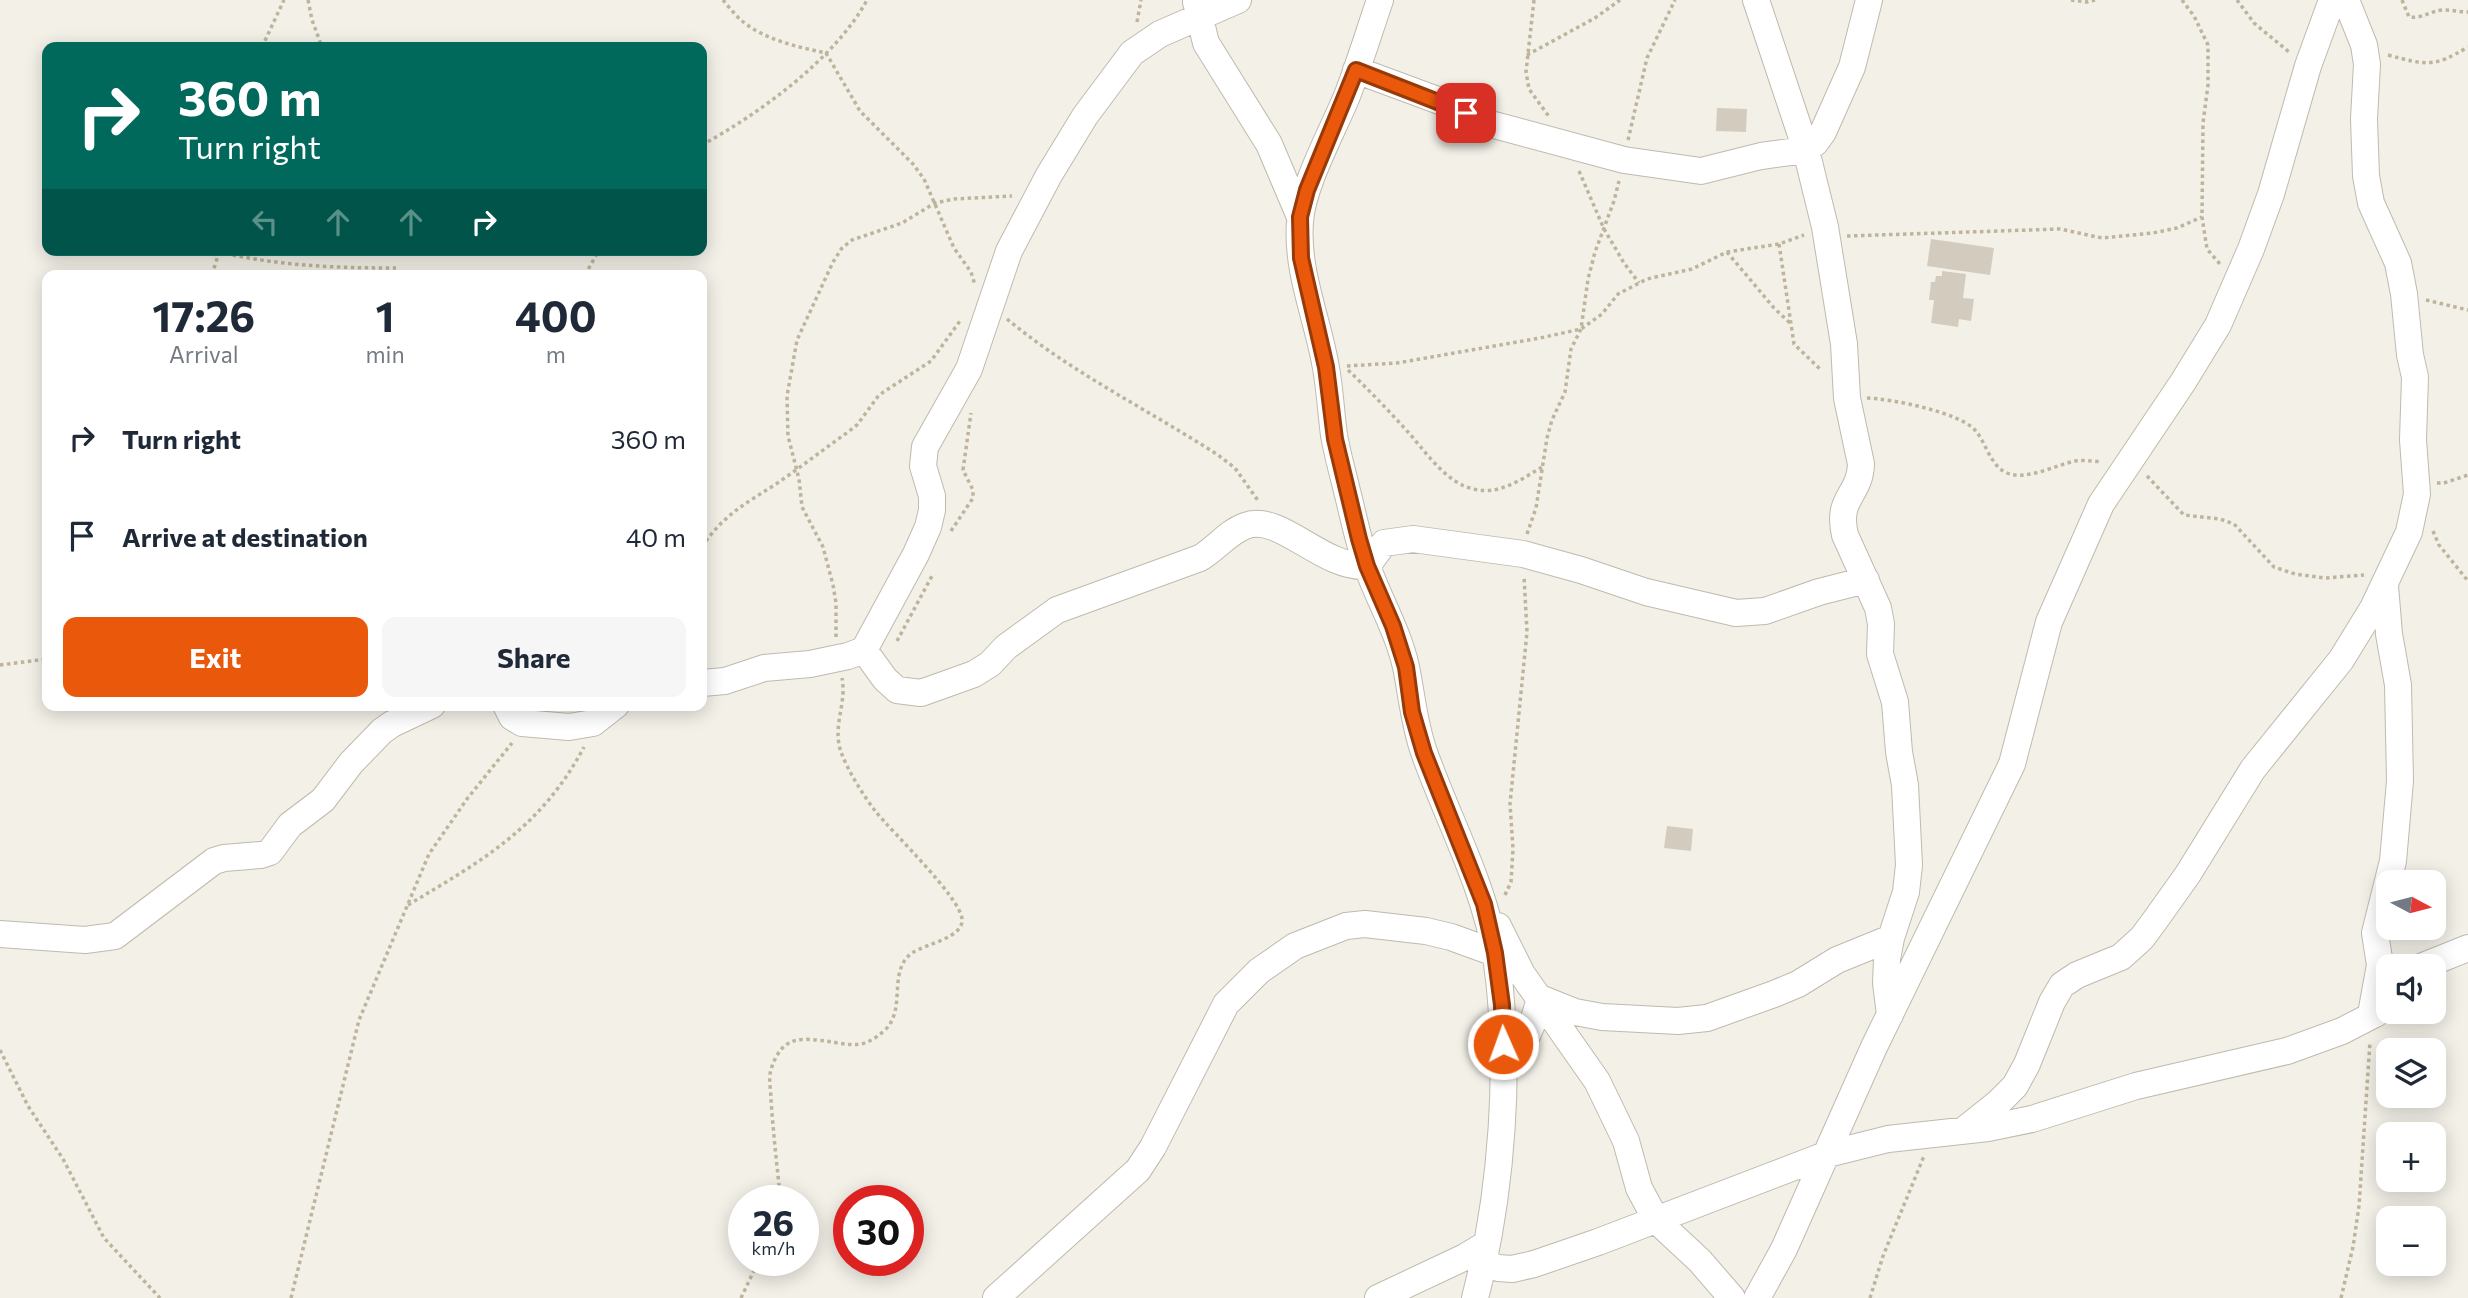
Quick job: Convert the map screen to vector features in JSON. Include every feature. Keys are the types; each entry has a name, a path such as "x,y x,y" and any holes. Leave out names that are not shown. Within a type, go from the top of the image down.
{"street":[{"path":"707,683 725,681 764,668 835,659 864,650 928,527 933,510 932,496 923,466 925,447 969,369 986,294 1038,196 1085,116 1132,53 1197,9 1238,0"},
{"path":"1380,0 1356,70 1307,190 1300,217 1301,258 1326,367 1335,439 1367,566 1393,626 1406,667 1412,712 1424,753 1489,911 1522,974 1597,1081 1626,1141 1639,1188 1656,1220 1700,1262 1732,1298"},
{"path":"1756,0 1806,150 1826,232 1844,344 1847,398 1857,443 1860,475 1845,503 1843,525 1845,536 1878,608 1881,624 1880,654 1895,702 1905,785 1909,865 1906,892 1887,959 1886,983 1890,1015"},
{"path":"1356,70 1448,104 1483,122 1623,160 1701,171 1761,156 1806,150 1823,132 1848,77 1868,0"},
{"path":"1757,1298 1784,1249 1890,1015 2012,764 2040,650 2060,594 2101,504 2218,325 2271,194 2308,66 2332,0"},
{"path":"1964,1130 2015,1086 2062,985 2077,975 2121,957 2142,938 2188,874 2253,769 2341,660 2388,579 2409,532 2417,486 2413,440 2415,377 2398,263 2371,203 2366,176 2364,129 2367,64 2364,46 2346,0"},
{"path":"1197,9 1206,43 1269,144 1300,217"},
{"path":"864,650 885,679 897,690 921,693 974,674 1058,610 1084,598 1200,558 1247,524 1260,523 1277,528 1329,559 1346,565 1367,566"},
{"path":"1367,566 1384,543 1413,538 1522,554 1646,592 1736,613 1765,611 1819,592 1866,580"},
{"path":"2378,954 2375,933 2393,861 2400,780 2398,685 2389,634 2388,579"},
{"path":"0,934 85,940 115,936 214,861 270,852 290,825 323,800 351,763 382,731 419,711"},
{"path":"509,711 512,717 527,723 581,726 608,712"},
{"path":"1475,1298 1500,1144 1504,1064 1502,1005 1489,911"},
{"path":"996,1298 1138,1170 1226,1003 1259,971 1295,946 1346,926 1364,924 1426,931 1495,953"},
{"path":"1540,998 1575,1012 1602,1017 1678,1021 1707,1018 1798,984 1837,960 1891,938"},
{"path":"2446,957 2468,948"},
{"path":"1504,1064 1529,1035 1540,998"},
{"path":"1484,1254 1498,1268 1512,1269 1534,1264 1828,1154 1888,1139 1988,1128 2032,1119 2137,1086 2287,1051 2342,1031 2376,1010"},
{"path":"1378,1298 1465,1257 1484,1254"}],"path":[{"path":"264,42 284,0"},
{"path":"308,0 320,42"},
{"path":"723,0 742,21 764,35 826,53 860,111 913,164 924,179 954,248 971,272 977,291 986,294 1041,347 1235,468 1277,528"},
{"path":"707,142 774,100 826,53 858,17 867,0"},
{"path":"1534,0 1526,72 1529,89 1556,125 1604,229 1623,263 1639,283"},
{"path":"1527,55 1595,18 1620,0"},
{"path":"1489,911 1511,882 1513,849 1510,804 1527,632 1522,554 1536,508 1552,420 1565,393 1571,349 1581,329 1588,279 1614,201 1647,58 1675,0"},
{"path":"2071,0 2095,0"},
{"path":"2182,0 2194,16 2208,45 2208,85 2203,123 2202,217 2207,249 2223,267 2239,276"},
{"path":"2237,0 2254,23 2308,66"},
{"path":"2402,0 2409,17 2426,16 2445,10 2468,12"},
{"path":"2364,46 2416,63 2434,63 2449,59 2468,47"},
{"path":"779,1185 770,1073 777,1053 789,1042 806,1039 854,1046 863,1045 877,1037 888,1027 895,1015 899,974 904,962 910,954 919,949 955,934 961,926 962,918 958,907 933,875 876,812 842,754 837,727 844,691 835,659 837,614 833,585 823,547 802,507 786,420 791,367 797,340 833,262 842,248 852,240 902,223 935,203 975,197 1038,196"},
{"path":"1542,467 1514,483 1492,490 1477,490 1462,485 1432,460 1387,408 1344,366 1409,361 1581,329 1602,314 1618,294 1647,279 1692,269 1727,252 1779,244 1826,232 1868,234 2060,229 2102,238 2154,233 2177,228 2202,217"},
{"path":"1779,244 1794,344 1823,371"},
{"path":"1727,252 1774,308 1792,324"},
{"path":"239,256 262,262 321,268 396,268"},
{"path":"2404,294 2468,310"},
{"path":"707,540 722,520 848,432 879,395 932,361 961,319"},
{"path":"1847,398 1871,398 1913,404 1966,422 1975,430 1996,464 2006,472 2016,475 2079,461 2130,463 2151,479 2184,514 2220,519 2234,524 2274,568 2325,578 2388,579"},
{"path":"2468,475 2444,483 2417,486 2438,545 2468,581"},
{"path":"0,666 42,660"},
{"path":"406,906 496,851 525,827 572,770 608,712"},
{"path":"291,1298 359,1020 406,906 435,845 467,799 527,723"},
{"path":"2341,1298 2359,1206 2376,1020"},
{"path":"0,1050 28,1106 63,1159 104,1237 160,1298"},
{"path":"1870,1298 1883,1256 1933,1133"},
{"path":"741,1298 751,1276"}],"building":[{"path":"1717,108 1747,109 1746,132 1716,131"},
{"path":"1931,239 1994,248 1990,275 1927,266"},
{"path":"1942,271 1966,274 1963,298 1974,299 1971,321 1959,319 1958,327 1931,323 1934,300 1929,300 1931,282 1935,282 1936,276 1942,276"},
{"path":"1667,826 1693,829 1691,851 1664,848"}],"route":[{"path":"1466,113 1356,70 1307,190 1300,217 1299,237 1301,258 1326,367 1335,439 1359,539 1406,667 1412,712 1424,753 1484,904 1495,953 1502,1005 1503,1044"}]}
